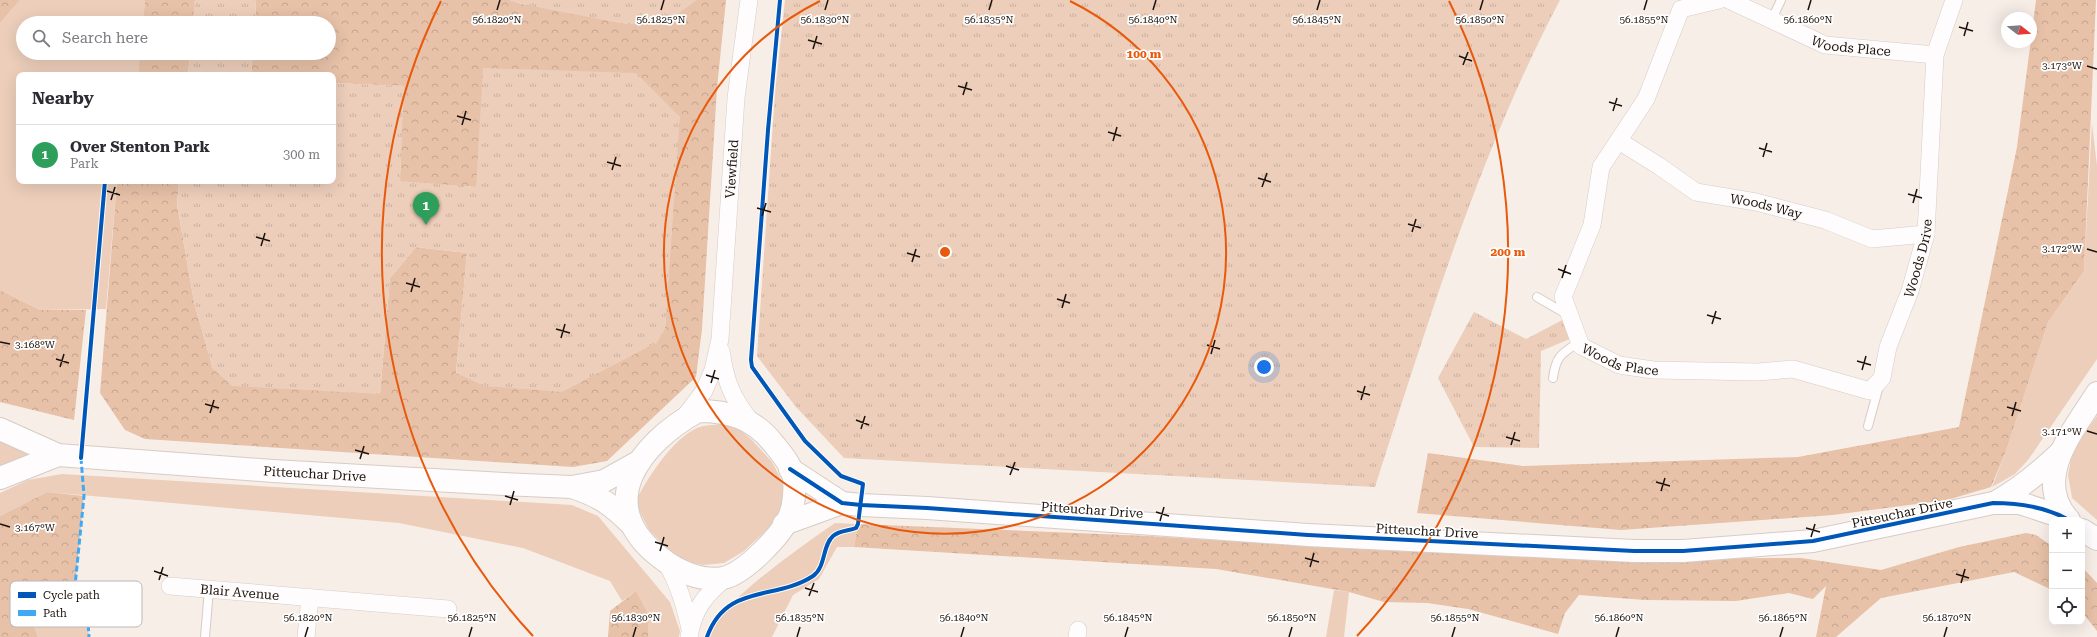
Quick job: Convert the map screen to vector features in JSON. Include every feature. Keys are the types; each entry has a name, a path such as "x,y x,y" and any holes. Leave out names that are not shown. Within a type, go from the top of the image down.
{"street":[{"name":"Viewfield","path":"684,419 704,390 713,370 720,339 736,98 749,0"},
{"name":"Woods Place","path":"1718,0 1681,9 1646,98 1601,167 1592,225 1563,297 1579,342 1581,346 1619,365 1654,370 1758,372 1793,369 1870,391 1882,378"},
{"name":"Woods Place","path":"1729,0 1825,45 1935,55"},
{"name":"Woods Drive","path":"1882,378 1888,347 1910,291 1926,234 1935,55 1954,0"},
{"name":"Woods Way","path":"1619,141 1696,192 1756,202 1810,216 1825,220 1872,238 1926,234"},
{"name":"Viewfield","path":"720,339 725,375 735,402 752,423"},
{"path":"2068,517 2058,504 2053,487 2056,465 2062,451 2097,393"},
{"path":"689,633 699,604 710,591 727,577 755,558 772,541 784,524 790,515 794,478 786,459 769,438 748,420 721,411 698,410 684,419 657,442 635,467 626,492 626,509 632,526 649,549 667,564 699,578 727,577"},
{"name":"Pitteuchar Drive","path":"0,429 58,456 273,471 572,487 604,481 640,461"},
{"name":"Pitteuchar Drive","path":"1994,503 2019,490 2062,451"},
{"name":"Pitteuchar Drive","path":"0,478 58,456"},
{"name":"Pitteuchar Drive","path":"790,469 842,503"},
{"name":"Pitteuchar Drive","path":"572,487 597,496 614,506 632,526"},
{"name":"Pitteuchar Drive","path":"784,524 842,503 1308,535 1641,551 1734,548 1813,541 1994,503 2020,503 2057,517"},
{"path":"2085,531 2097,539"},
{"path":"667,564 677,582 684,600 689,633"},
{"name":"Blair Avenue","path":"170,586 448,609"},
{"path":"306,637 310,598"}],"lane":[{"path":"1772,19 1781,0"},
{"path":"1537,298 1570,316"},
{"path":"1553,378 1556,362 1566,350 1579,342"},
{"path":"1868,426 1882,378"},
{"path":"204,637 209,589"}],"green space":[{"path":"0,0 20,0 0,23"},
{"path":"20,0 145,0 144,16 16,16 16,60 139,60 138,72 16,72 16,184 117,184 106,309 40,310 0,290 0,23"},
{"path":"145,0 195,0 194,16 144,16"},
{"path":"195,0 256,0 255,16 194,16"},
{"path":"256,0 510,0 521,4 673,17 696,0 726,0 717,88 702,329 696,377 607,461 573,467 145,439 125,430 100,393 117,184 179,184 177,204 194,302 213,369 380,394 390,278 416,247 467,253 456,373 656,343 665,328 679,117 476,187 400,182 403,86 336,83 336,72 251,72 252,60 336,60 336,16 255,16"},
{"path":"510,0 696,0 673,17 630,25 521,4"},
{"path":"785,0 1560,0 1531,58 1504,118 1480,178 1435,301 1375,487 844,458 796,407 757,356 775,93"},
{"path":"2036,0 2096,0 2084,271 2048,322 2006,451 1991,487 1947,500 1833,515 1621,530 1417,513 1428,453 1523,466 1798,457 1959,427 2017,147 2030,48 2037,48 2037,12 2034,12"},
{"path":"139,60 189,60 188,72 138,72"},
{"path":"189,60 252,60 251,72 188,72"},
{"path":"483,68 636,73 680,117 665,329 656,343 562,392 484,386 456,373 467,253 416,247 390,278 380,394 232,386 213,369 194,302 177,204 179,184 336,184 336,83 404,86 400,181 476,187"},
{"path":"2092,123 2097,166 2097,359 2028,460 2015,474 1992,487 2006,451 2048,322 2084,271"},
{"path":"0,290 40,310 86,310 74,420 0,402"},
{"path":"1474,312 1526,339 1570,316 1577,336 1541,351 1539,448 1474,447 1438,378"},
{"path":"2097,416 2097,520 2072,498 2068,475 2073,449"},
{"path":"721,424 737,428 751,439 772,462 783,483 783,507 773,524 744,551 724,563 703,565 687,562 671,552 649,530 635,502 653,471 678,441 697,428"},
{"path":"0,439 39,455 0,467"},
{"path":"62,474 572,505 598,516 670,602 680,631 679,637 648,637 649,615 636,591 622,601 610,581 523,548 399,523 47,492 0,516 0,493 28,480"},
{"path":"47,492 84,496 76,581 10,581 10,627 34,627 38,637 0,637 0,516"},
{"path":"835,523 858,524 854,547 837,547 819,579 793,595 772,637 707,637 713,624 743,593 788,556"},
{"path":"858,524 1148,536 1373,550 1580,559 1801,558 1881,570 1959,547 2026,533 2036,535 2049,544 2049,589 2014,572 1881,598 1836,637 1816,637 1826,586 1813,599 1789,593 1736,601 1645,600 1579,595 1565,613 1558,634 1468,609 1427,603 1384,602 1349,592 1216,569 854,547"},
{"path":"2085,570 2097,583 2097,631 2085,616"},
{"path":"1334,590 1349,592 1344,637 1326,637"},
{"path":"636,591 649,615 648,637 608,637 610,611"},
{"path":"34,627 88,627 89,637 38,637"}],"marked path":[{"path":"76,581 84,496 81,458"},
{"path":"88,627 89,637"}],"cycle path":[{"path":"707,637 715,620 726,608 753,596 798,584 813,576 820,567 827,545 833,536 856,528 858,524 863,484 841,476 805,441 752,367 751,360 768,130 780,0"},
{"path":"81,458 105,184"},
{"path":"790,469 842,503 861,505 927,508 1308,535 1634,551 1683,551 1813,541 1993,503 2013,504 2042,509 2062,517"}],"place":[{"name":"Over Stenton Park","path":"426,225"}]}
